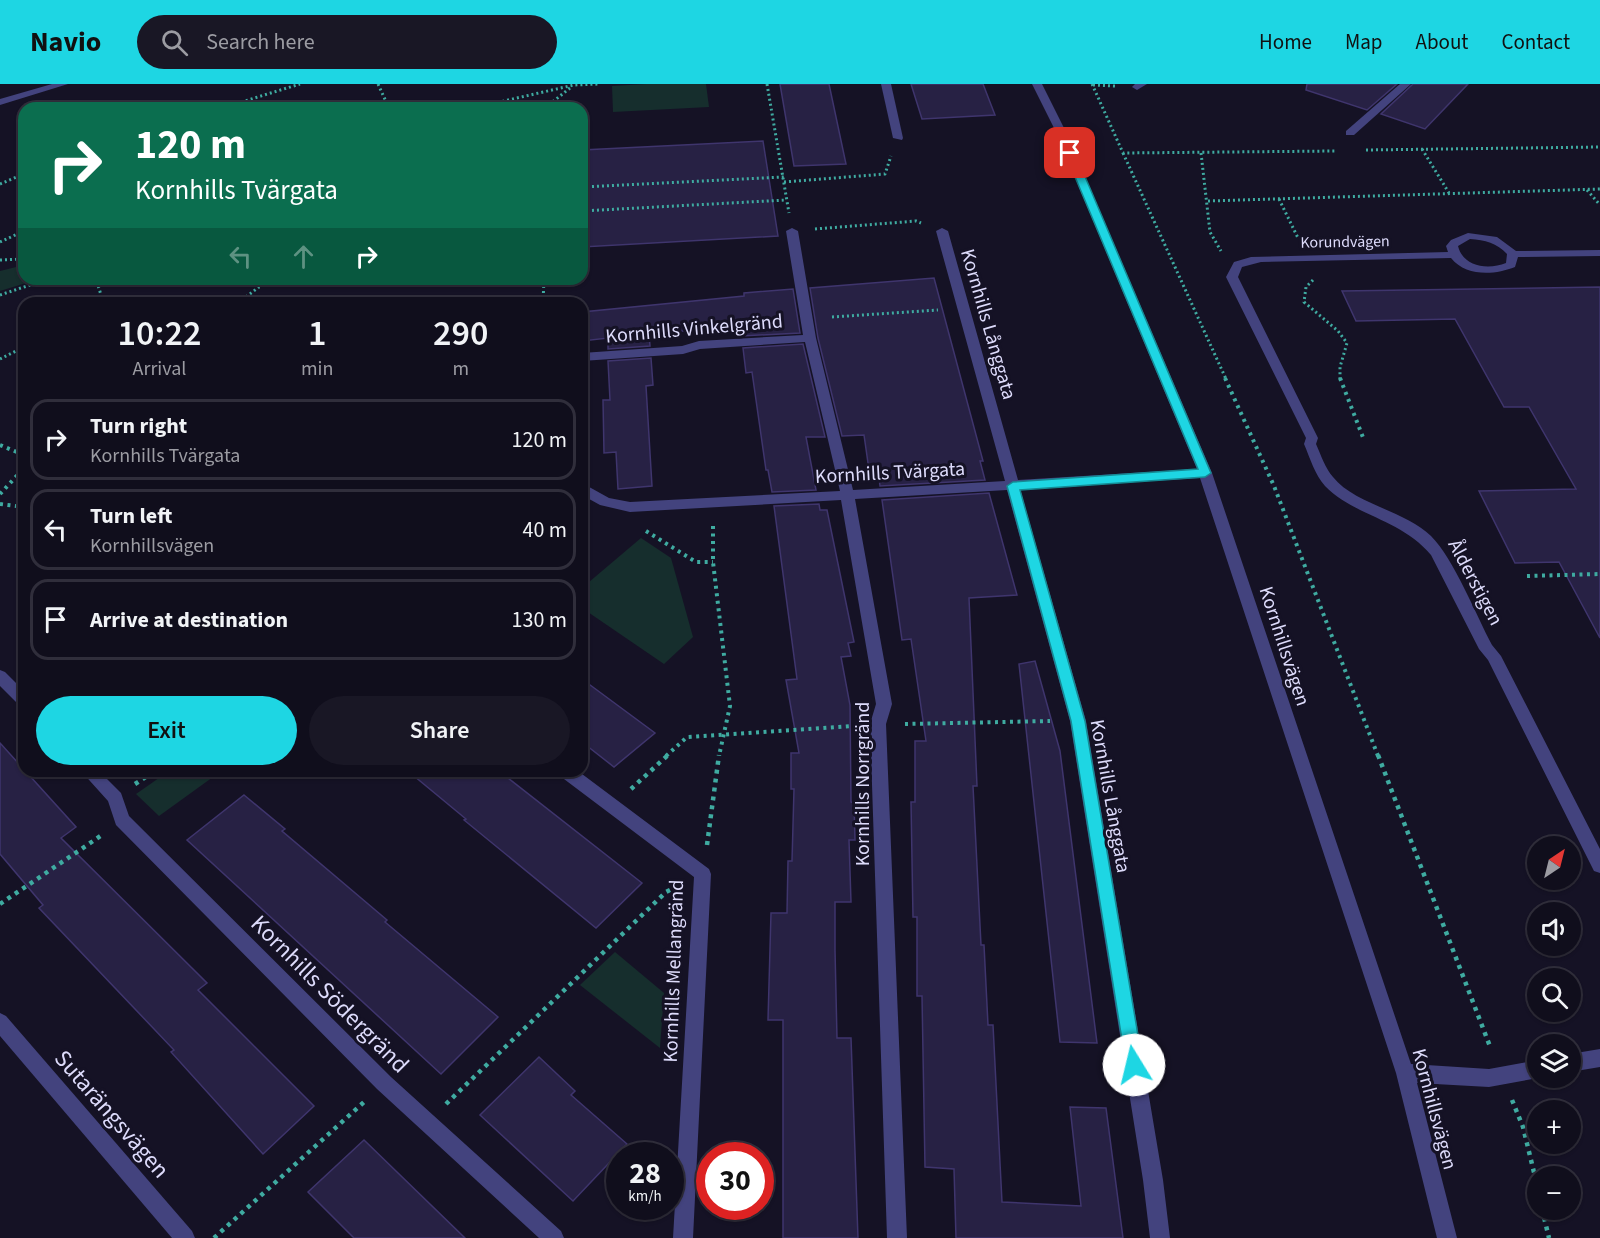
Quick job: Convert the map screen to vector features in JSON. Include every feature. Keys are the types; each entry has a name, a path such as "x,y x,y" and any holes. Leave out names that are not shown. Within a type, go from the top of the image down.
{"street":[{"path":"0,102 63,84"},
{"path":"886,84 898,138"},
{"name":"Kornhillsvägen","path":"1037,84 1061,132 1205,473 1405,1073 1447,1238"},
{"path":"1350,133 1406,84"},
{"name":"Kornhills Norrgränd","path":"792,231 806,319 847,493 884,704 878,724 897,1238"},
{"name":"Kornhills Långgata","path":"942,231 1078,721 1153,1180 1160,1238"},
{"path":"1455,255 1452,246 1455,242 1468,236 1488,238 1499,242 1513,255 1600,253"},
{"name":"Korundvägen","path":"1237,265 1261,259 1455,255 1473,267 1495,270 1511,265 1513,255"},
{"name":"Ålderstigen","path":"1237,265 1232,270 1232,277 1312,438 1310,444 1325,477 1340,492 1386,514 1425,538 1437,552 1486,649 1494,656 1600,866"},
{"name":"Kornhills Vinkelgränd","path":"588,357 683,350 699,345 810,338"},
{"name":"Kornhills Tvärgata","path":"588,492 598,500 613,505 713,502 1205,473"},
{"path":"0,676 18,695"},
{"name":"Kornhills Södergränd","path":"95,777 115,798 122,820 384,1083 554,1238"},
{"name":"Kornhills Mellangränd","path":"574,777 703,874 683,1238"},
{"name":"Sutarängsvägen","path":"0,1022 185,1238"},
{"path":"1581,1061 1600,1058"},
{"path":"1405,1073 1489,1078 1527,1071"}],"path":[{"path":"242,102 300,84"},
{"path":"378,84 386,102"},
{"path":"498,102 573,85 600,84"},
{"path":"767,84 792,231 916,221 942,231"},
{"path":"1092,84 1274,486 1523,1128 1532,1166"},
{"path":"552,102 573,85"},
{"path":"784,182 885,174 898,138"},
{"path":"1364,150 1600,147"},
{"path":"1422,148 1449,194"},
{"path":"1123,153 1341,151"},
{"path":"1201,153 1210,232 1221,251 1237,265"},
{"path":"0,184 18,176"},
{"path":"588,187 784,177"},
{"path":"1587,189 1600,205"},
{"path":"1208,201 1600,189"},
{"path":"1279,199 1307,258"},
{"path":"588,211 786,200"},
{"path":"0,242 18,234"},
{"path":"0,260 18,259"},
{"path":"1318,278 1306,287 1304,302 1309,309 1343,336 1347,343 1339,372 1361,424 1364,440"},
{"path":"0,295 30,285"},
{"path":"246,297 264,285"},
{"path":"806,319 963,309"},
{"path":"0,359 18,350"},
{"path":"0,445 18,452"},
{"path":"0,494 18,474"},
{"path":"428,1121 666,892 703,874 722,735 730,706 713,562 713,502"},
{"path":"0,504 18,506"},
{"path":"613,505 615,512 696,562 713,562"},
{"path":"1527,576 1600,574"},
{"path":"612,806 687,737 722,735"},
{"path":"0,904 76,852"},
{"path":"214,1238 384,1083"},
{"path":"1545,1220 1549,1238"}],"green space":[{"path":"706,84 709,107 613,112 612,86"},
{"path":"18,266 20,285 0,291 0,271"},
{"path":"641,538 671,558 693,637 664,664 588,612 588,583"},
{"path":"160,777 213,777 159,816 136,794"},
{"path":"615,952 664,993 660,1048 580,985"}],"building":[{"path":"780,84 829,84 846,164 794,166"},
{"path":"911,84 983,84 995,115 922,119"},
{"path":"1307,84 1397,84 1367,110 1306,90"},
{"path":"1413,84 1468,84 1425,129 1381,114"},
{"path":"763,141 778,236 588,247 588,150"},
{"path":"934,278 983,461 980,461 985,480 880,486 878,470 869,470 864,435 842,436 818,338 810,288"},
{"path":"1600,287 1600,638 1559,562 1515,563 1479,491 1576,489 1529,407 1504,407 1455,319 1356,321 1342,291"},
{"path":"793,289 800,333 741,336 740,326 649,334 650,346 608,349 608,338 588,340 588,311 744,296 744,293"},
{"path":"803,344 825,437 806,437 816,490 772,492 768,470 766,470 752,372 746,373 743,348"},
{"path":"651,358 653,385 646,386 652,486 618,489 616,452 604,453 603,400 610,400 608,361"},
{"path":"989,493 1017,595 969,598 977,786 973,786 981,945 984,945 988,1025 993,1025 1002,1202 1081,1206 1070,1107 1106,1108 1123,1238 956,1238 954,1169 925,1167 922,996 917,996 917,917 913,917 911,802 915,802 915,741 926,741 911,639 902,640 882,500"},
{"path":"819,504 820,510 827,510 854,642 848,643 851,656 841,657 850,705 851,802 854,803 855,840 849,840 851,902 835,902 835,950 837,1038 851,1038 858,1238 783,1238 783,1020 768,1020 771,913 787,913 788,861 792,861 794,789 791,789 791,753 799,753 786,680 797,679 774,506"},
{"path":"1035,661 1060,751 1097,1043 1060,1042 1019,664"},
{"path":"588,683 655,733 614,767 588,747"},
{"path":"0,743 18,763 18,777 31,777 76,827 61,838 207,983 198,990 314,1106 263,1154 171,1052 174,1050 39,908 43,905 0,854"},
{"path":"415,777 507,777 642,883 596,928 464,820 466,819"},
{"path":"244,795 285,829 282,831 387,920 385,922 498,1017 441,1074 187,840"},
{"path":"539,1057 575,1091 571,1095 625,1142 606,1142 606,1166 573,1201 480,1115"},
{"path":"364,1140 465,1238 354,1238 308,1192"}],"route":[{"path":"1070,153 1205,473 1013,486 1078,721 1134,1065"}]}
